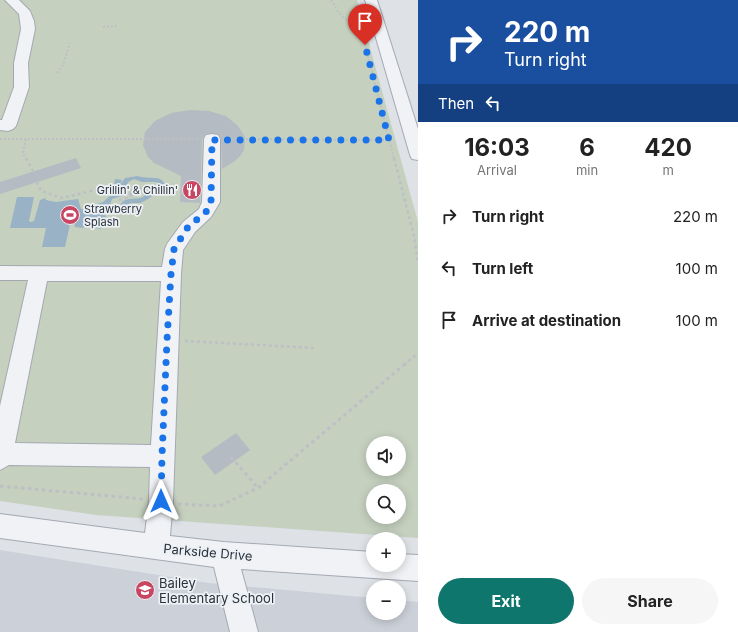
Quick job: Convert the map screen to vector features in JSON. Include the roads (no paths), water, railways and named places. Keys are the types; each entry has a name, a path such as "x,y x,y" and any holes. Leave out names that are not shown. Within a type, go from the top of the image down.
{"street":[{"path":"0,126 8,126 22,81 21,63 28,29 27,20 24,13 20,7 11,0"},
{"path":"370,0 412,115 418,154"},
{"path":"156,548 161,501 167,340 174,249 188,227 206,212 211,202 212,140"},
{"path":"0,273 171,274"},
{"path":"39,274 0,456 162,456"},
{"name":"Parkside Drive","path":"0,526 156,548 224,555 418,568"},
{"path":"224,555 244,632"}],"water":[{"path":"138,176 158,178 165,185 146,200 140,203 130,203 122,211 116,213 111,212 105,207 101,211 106,216 105,223 107,223 100,229 86,226 83,228 75,227 74,223 70,224 65,247 42,247 46,228 10,228 17,197 34,197 29,221 31,222 34,221 40,200 45,198 46,200 56,202 78,199 81,209 88,210 94,205 103,202 111,195 120,193 121,188 114,185 115,179 122,180 120,185 125,178","holes":["134,179 142,182 157,182 159,186 141,198 129,199 123,201 118,208 111,208 110,205 112,199 125,195 128,182"]}],"place":[{"name":"Grillin' & Chillin'","path":"192,190"},
{"name":"Strawberry Splash","path":"70,215"},
{"name":"Bailey Elementary School","path":"145,590"}]}
